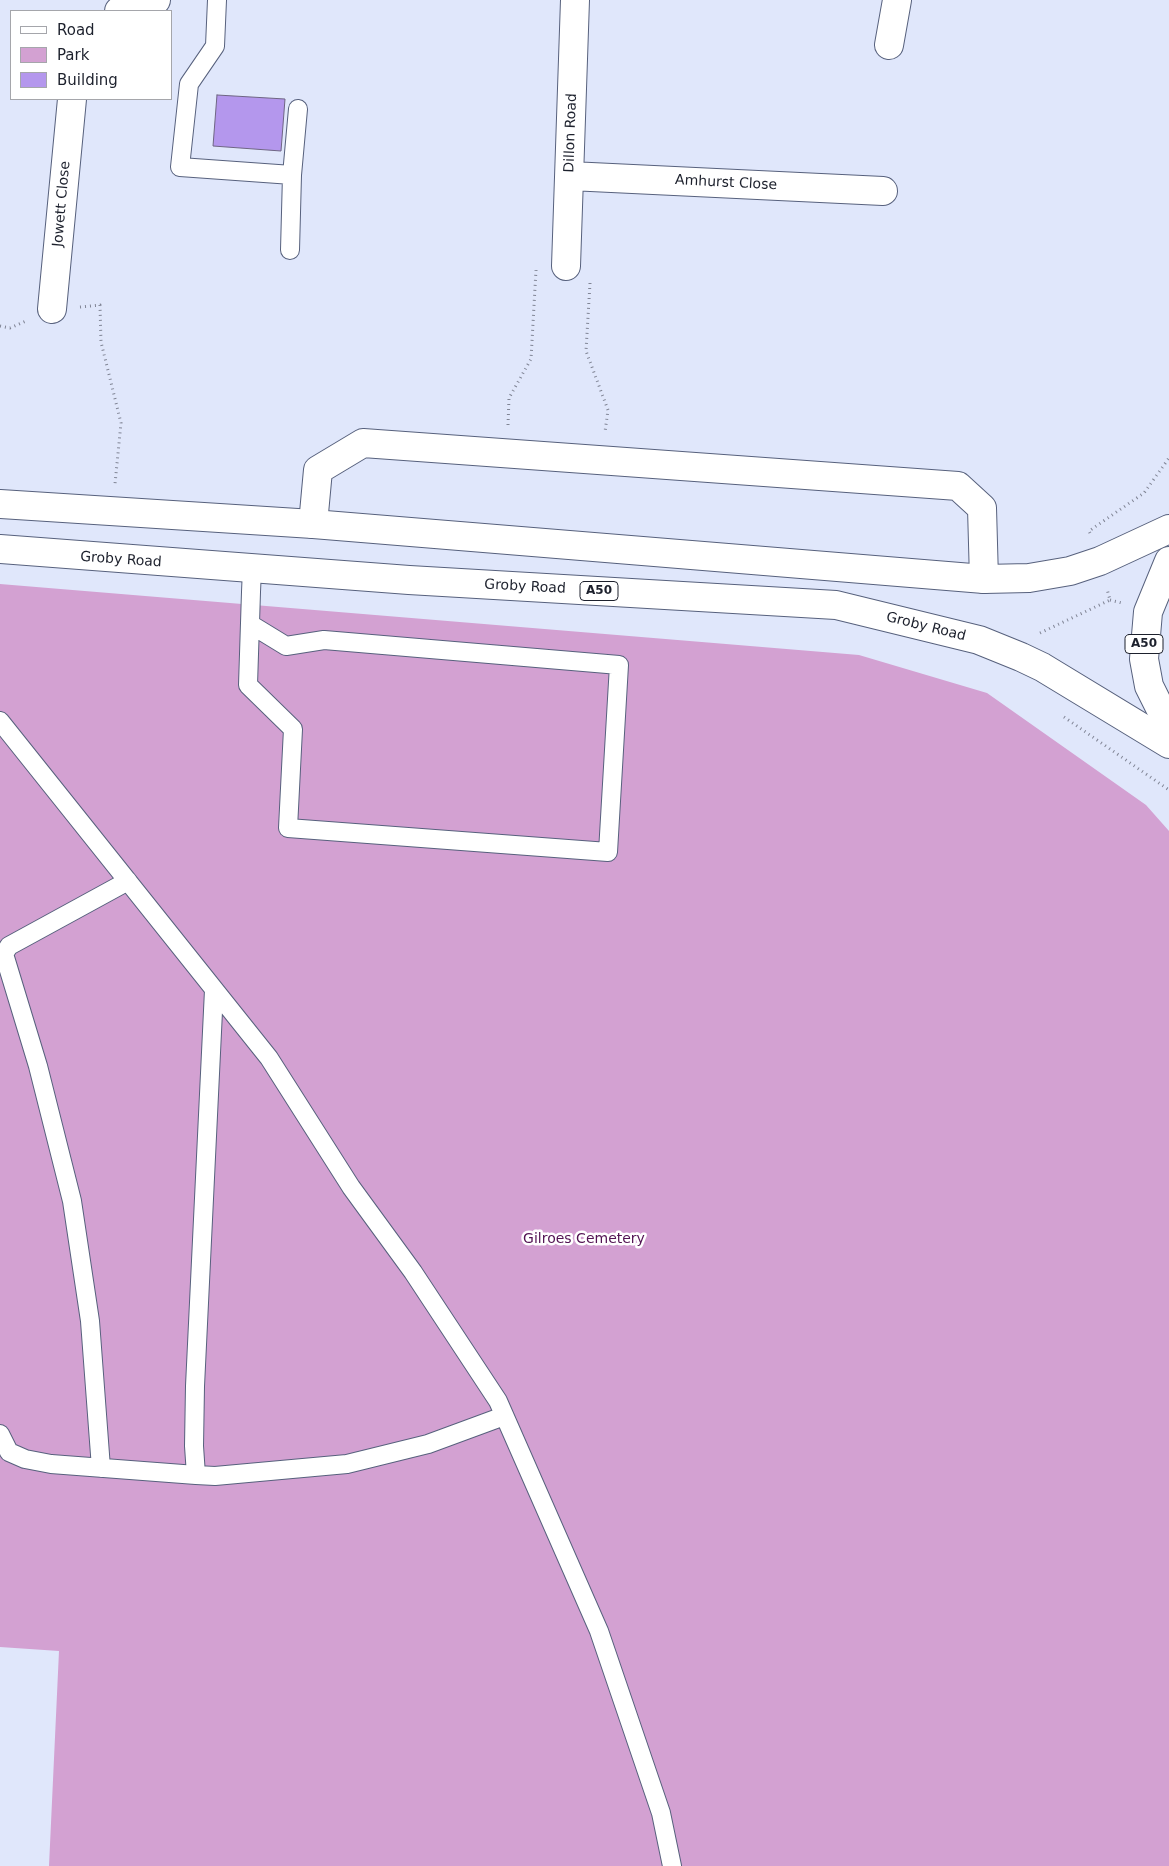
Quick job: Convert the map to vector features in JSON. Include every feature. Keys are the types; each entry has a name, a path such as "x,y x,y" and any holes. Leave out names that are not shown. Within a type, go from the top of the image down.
{"main road":[{"path":"122,10 156,0"},
{"name":"Dillon Road","path":"566,266 575,0"},
{"path":"889,45 897,0"},
{"name":"Jowett Close","path":"52,309 72,100"},
{"name":"Amhurst Close","path":"570,176 883,191"},
{"path":"313,524 318,470 362,443 958,486 982,508 984,579"},
{"path":"0,504 313,524 984,579 1029,578 1070,570 1100,561 1169,529"},
{"name":"Groby Road","path":"0,549 252,569 836,605 979,640 1021,657 1042,667 1169,744"},
{"name":"A50","path":"1169,562 1148,612 1144,659 1149,686 1169,726"}],"lane":[{"path":"217,0 215,46 189,84 180,167 292,176"},
{"path":"290,250 292,176 298,109"},
{"path":"250,624 286,646 324,640 619,665 608,852 288,828 293,729 248,685 250,624 252,569"},
{"path":"0,721 269,1058 351,1188 413,1272 498,1401 599,1631 661,1812 672,1866"},
{"path":"101,1468 90,1320 72,1201 45,1091 4,954 9,946 128,881"},
{"path":"196,1475 194,1446 195,1386 214,990"},
{"path":"0,1434 9,1452 25,1459 51,1464 215,1476 347,1464 421,1446 504,1416"}],"path":[{"path":"506,453 509,398 531,359 536,264 566,266 592,268 586,351 608,410 602,460"},
{"path":"52,309 100,305 101,342 121,423 112,512"},
{"path":"1062,716 1169,790"}],"green space":[{"name":"Gilroes Cemetery","path":"0,584 859,655 987,693 1146,805 1169,831 1169,1866 49,1866 59,1651 0,1647"}],"building":[{"path":"217,95 285,99 281,151 213,146"}]}
